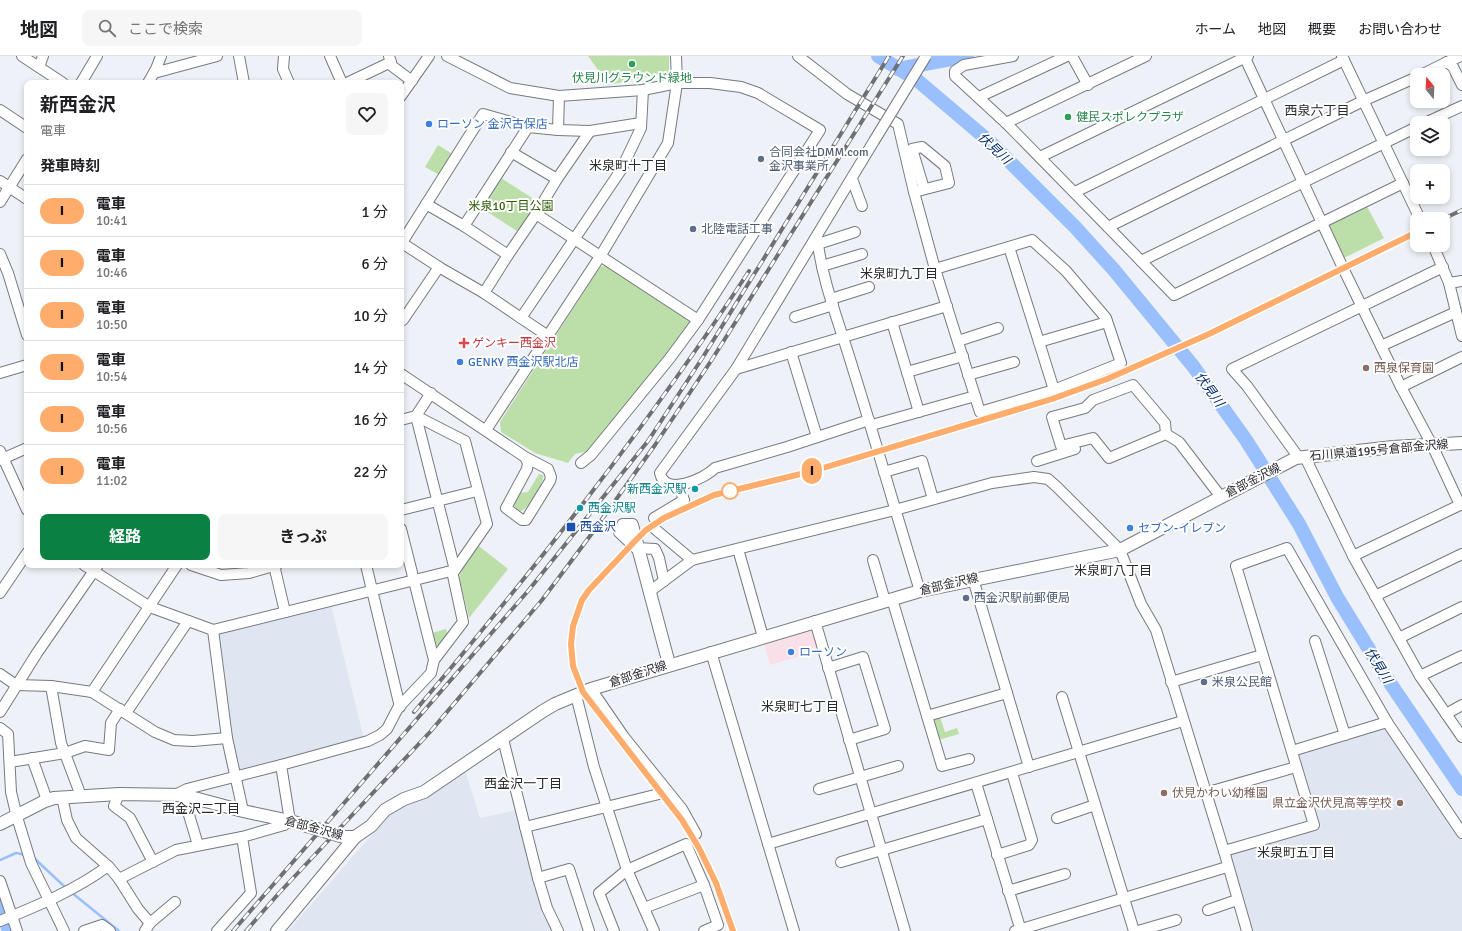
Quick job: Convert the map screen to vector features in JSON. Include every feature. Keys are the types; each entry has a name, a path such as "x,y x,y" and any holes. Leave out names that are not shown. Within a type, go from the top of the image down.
{"main road":[{"name":"石川県道195号倉部金沢線","path":"1300,458 1393,447 1462,443"},
{"name":"倉部金沢線","path":"0,824 47,800 62,797 119,794 180,794 243,811 290,821 344,837 355,837 371,826 385,810 404,799 424,792 555,704 576,695 669,664 920,591 1120,550 1251,481 1300,458"},
{"path":"638,548 669,664"},
{"path":"278,931 355,837"}],"street":[{"path":"22,56 58,80"},
{"path":"39,67 42,56"},
{"path":"83,80 97,56"},
{"path":"150,80 161,56"},
{"path":"154,73 217,56"},
{"path":"240,56 244,80"},
{"path":"284,56 283,69 288,80"},
{"path":"330,56 341,80"},
{"path":"404,92 429,56"},
{"path":"447,56 510,88 559,96 643,90 677,83 710,83 741,87 758,93 820,130 698,320 670,358 591,455 581,463"},
{"path":"486,430 601,255 668,143 677,83 676,56"},
{"path":"798,56 847,94 898,124 914,192 935,269 980,412 1054,390 1121,363 1107,322 1066,271 1032,240 935,269"},
{"path":"926,56 874,141 818,240 736,369 660,473 661,479 666,483 679,486 710,472 715,468 870,422 919,412 975,396"},
{"path":"1013,56 964,65 955,71 955,76 1006,123 1174,295 1403,183"},
{"path":"979,97 1067,56"},
{"path":"1072,56 1088,85"},
{"path":"1006,123 1146,56"},
{"path":"1040,157 1246,56 1322,223 1381,346 1432,445 1461,508 1353,556"},
{"path":"1435,68 1461,56"},
{"path":"1075,192 1265,100 1343,58 1365,100 1417,212"},
{"path":"352,80 390,59 392,66 412,80"},
{"path":"1447,62 1453,67 1462,85"},
{"path":"1108,227 1365,100 1410,80"},
{"path":"521,318 621,170 641,128 643,90"},
{"path":"558,130 559,96"},
{"path":"1440,116 1462,106"},
{"path":"0,110 24,126"},
{"path":"404,239 483,114 528,127 558,130 590,131 641,123"},
{"path":"464,226 528,127"},
{"path":"1141,261 1410,130"},
{"path":"484,293 557,179 590,131"},
{"path":"511,152 557,179"},
{"path":"0,202 24,164"},
{"path":"852,180 862,206"},
{"path":"0,181 24,197"},
{"path":"914,192 924,189"},
{"path":"426,204 464,226 508,255"},
{"path":"536,214 601,255 698,320"},
{"path":"818,240 856,232"},
{"path":"818,240 822,266 832,302 870,422 920,591"},
{"path":"404,246 484,293 548,336"},
{"path":"1009,247 1054,390"},
{"path":"1436,252 1449,283 1462,336"},
{"path":"0,254 8,273 24,325"},
{"path":"822,266 862,254"},
{"path":"404,319 439,267 437,266"},
{"path":"1443,267 1232,369 1247,386 1300,458 1420,676 1462,737"},
{"path":"1449,283 1462,281"},
{"path":"795,317 869,287"},
{"path":"736,369 947,306"},
{"path":"1381,346 1456,312"},
{"path":"892,322 919,412"},
{"path":"1039,342 1107,322"},
{"path":"958,341 998,328"},
{"path":"791,352 817,437"},
{"path":"907,372 963,356"},
{"path":"1402,387 1462,357"},
{"path":"968,375 1014,362"},
{"path":"0,373 24,366"},
{"path":"404,376 524,457 548,469 550,479 528,518 522,518 511,509 510,502 529,474 524,457"},
{"path":"1092,438 1061,446 1052,417 1086,408 1093,400 1133,385 1165,423 1166,434"},
{"path":"404,419 416,416 431,393"},
{"path":"0,712 37,653 96,568 150,607 188,622 214,630 454,570 487,524 477,491 465,441 416,416"},
{"path":"198,845 180,794 187,788 281,765 368,741 380,735 387,729 398,708 431,673 434,660 463,622 454,570 416,416"},
{"path":"1092,438 1109,458 1166,434"},
{"path":"1166,434 1179,442 1221,497"},
{"path":"1037,460 1086,445 1092,438"},
{"path":"24,449 1,456 24,504"},
{"path":"884,472 922,461 933,499"},
{"path":"649,592 692,560 895,510 1007,480 1021,478 1042,478 1048,480 1071,499 1120,550 1141,604 1156,630 1247,931"},
{"path":"654,518 684,500 679,486"},
{"path":"404,509 477,491"},
{"path":"655,529 692,560"},
{"path":"404,539 434,660"},
{"path":"638,548 655,549 659,558 664,581"},
{"path":"1224,851 1314,825 1236,566 1287,548 1387,722 1462,833"},
{"path":"738,549 763,637"},
{"path":"1375,596 1462,554"},
{"path":"0,592 24,557"},
{"path":"872,560 888,600 927,716 942,766 969,759"},
{"path":"92,692 175,568"},
{"path":"200,568 220,575 249,573 265,568"},
{"path":"276,568 285,612"},
{"path":"367,568 400,707"},
{"path":"973,579 1029,767"},
{"path":"1399,638 1462,607"},
{"path":"815,621 905,931"},
{"path":"10,762 65,753 85,746 109,750 111,723 123,711 188,622"},
{"path":"214,630 227,738 243,811"},
{"path":"1315,641 1344,735"},
{"path":"711,652 794,931"},
{"path":"1171,682 1262,655"},
{"path":"1420,676 1462,656"},
{"path":"828,668 863,657 885,729 849,740"},
{"path":"0,674 16,686 51,686 92,692 155,732 174,740 193,741 227,738"},
{"path":"51,686 61,743 81,796"},
{"path":"591,689 624,737 682,809 696,834"},
{"path":"927,716 1007,693"},
{"path":"576,695 606,806 627,870 654,931"},
{"path":"1062,697 1134,931"},
{"path":"1446,714 1462,705"},
{"path":"768,844 1012,773 1183,720"},
{"path":"1292,751 1387,722"},
{"path":"0,728 8,734 11,792 31,863 48,901 64,931"},
{"path":"503,739 538,878 547,908 558,931"},
{"path":"32,758 47,800"},
{"path":"119,879 176,850 242,837 284,825 290,821 281,765"},
{"path":"819,789 898,766"},
{"path":"1205,793 1296,767"},
{"path":"997,855 1029,845 1032,840 1012,773"},
{"path":"976,783 1019,930 1227,867"},
{"path":"119,794 114,806 130,818 153,862"},
{"path":"525,827 659,794"},
{"path":"62,797 67,820 76,838 108,866 119,879 148,927 175,902"},
{"path":"1057,818 1095,805"},
{"path":"841,862 987,819"},
{"path":"217,931 251,893 242,837"},
{"path":"614,931 599,893 627,870 686,844 704,885 718,926 704,931"},
{"path":"0,921 48,901 93,877 108,866"},
{"path":"538,878 570,869 589,931"},
{"path":"1008,891 1065,874"},
{"path":"0,881 18,931"},
{"path":"644,908 704,885"},
{"path":"1208,910 1237,900"},
{"path":"1138,931 1176,920"},
{"path":"84,931 102,925 110,931"}],"shaded area":[{"path":"331,605 364,739 238,772 217,633"},
{"path":"813,628 820,650 770,665 764,644"},
{"path":"1388,728 1462,838 1462,931 1253,931 1230,858 1232,853 1321,826 1299,754 1355,735"},
{"path":"465,770 480,818 517,810 544,916 550,921 554,931 288,931 390,814 423,797"}],"green space":[{"name":"伏見川グラウンド緑地","path":"588,56 669,56 669,72 609,85"},
{"path":"438,145 454,155 441,176 425,167"},
{"name":"米泉10丁目公園","path":"501,178 540,203 520,233 481,208"},
{"path":"1365,203 1384,238 1342,259 1323,223"},
{"path":"607,265 689,319 690,324 589,451 575,454 568,463 535,453 501,432 500,422 600,267"},
{"path":"539,474 543,475 543,479 535,495 528,506 521,511 517,510 513,503 519,493 528,492"},
{"path":"475,543 508,569 469,618 459,577"},
{"path":"446,629 448,636 443,644 435,645 432,633"},
{"path":"939,714 945,732 957,728 959,734 938,740 931,720"}],"waterway":[{"name":"伏見川","path":"878,56 917,80 990,142 1075,227 1114,270 1193,366 1246,440 1299,524 1337,597 1386,677 1462,789"},
{"path":"898,69 967,56"},
{"path":"0,860 16,853 26,855"},
{"path":"33,857 67,889"},
{"path":"71,892 119,931"},
{"path":"0,905 9,931"}],"railway":[{"path":"233,931 528,591 648,441 703,357 889,56"},
{"path":"246,931 280,892 430,732 542,600 655,445 711,361 903,56"},
{"path":"1450,216 1462,210"},
{"path":"733,931 716,883 699,848 682,820 583,692 573,666 571,644 573,626 582,600 589,590 635,541 646,530 663,518 714,495 813,471 1052,399 1107,379 1209,334 1410,235"},
{"path":"414,712 546,551 588,497 671,385 749,271"}],"train":[{"name":"I","path":"733,931 716,883 699,848 666,797 605,722 583,692 578,683 573,666 571,644 573,626 582,600 589,590 635,541 655,523 714,495 813,471 1052,399 1107,379 1209,334 1410,235"}],"place":[{"name":"伏見川グラウンド緑地","path":"632,64"},
{"name":"健民スポレクプラザ","path":"1068,117"},
{"name":"ローソン 金沢古保店","path":"429,124"},
{"name":"合同会社DMM.com 金沢事業所","path":"761,159"},
{"name":"北陸電話工事","path":"693,229"},
{"name":"ゲンキー西金沢","path":"464,343"},
{"name":"GENKY 西金沢駅北店","path":"460,362"},
{"name":"西泉保育園","path":"1366,368"},
{"name":"新西金沢駅","path":"695,489"},
{"name":"西金沢駅","path":"580,508"},
{"name":"西金沢","path":"571,527"},
{"name":"セブン-イレブン","path":"1130,528"},
{"name":"西金沢駅前郵便局","path":"966,598"},
{"name":"ローソン","path":"791,652"},
{"name":"米泉公民館","path":"1204,682"},
{"name":"伏見かわい幼稚園","path":"1164,793"},
{"name":"県立金沢伏見高等学校","path":"1400,803"}],"district":[{"name":"西泉六丁目","path":"1317,110"},
{"name":"米泉町十丁目","path":"628,165"},
{"name":"米泉町九丁目","path":"899,273"},
{"name":"米泉町八丁目","path":"1113,570"},
{"name":"米泉町七丁目","path":"800,706"},
{"name":"西金沢一丁目","path":"523,783"},
{"name":"西金沢二丁目","path":"201,808"},
{"name":"米泉町五丁目","path":"1296,852"}]}
